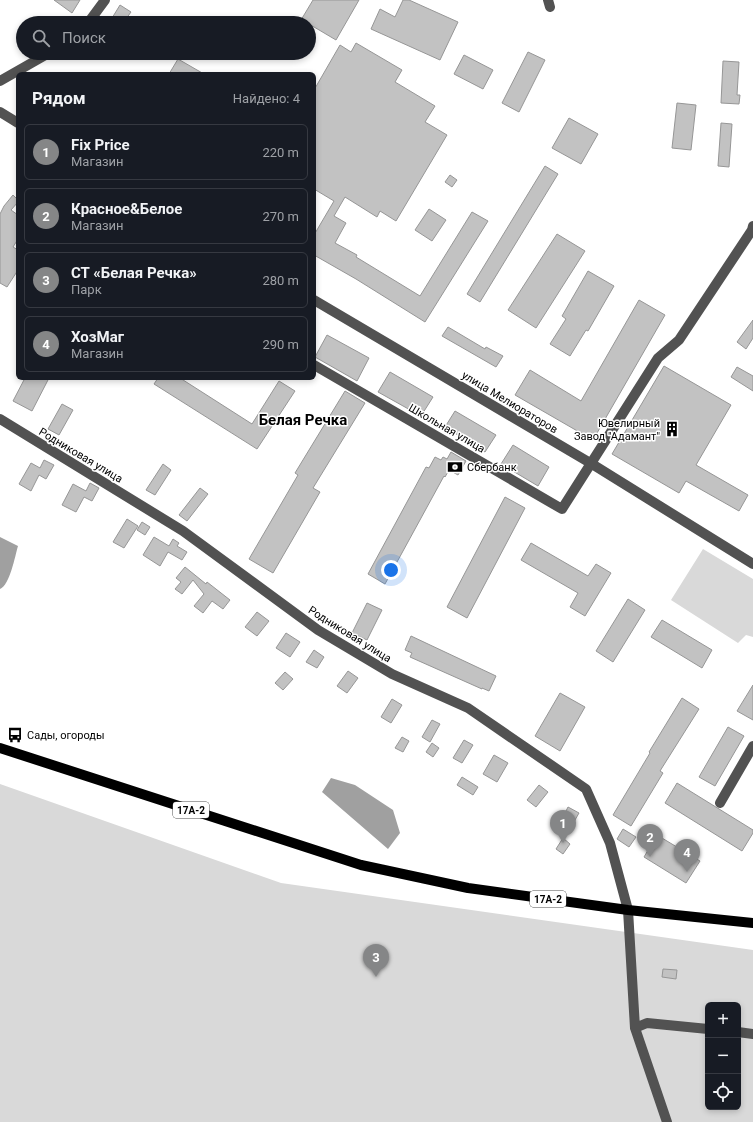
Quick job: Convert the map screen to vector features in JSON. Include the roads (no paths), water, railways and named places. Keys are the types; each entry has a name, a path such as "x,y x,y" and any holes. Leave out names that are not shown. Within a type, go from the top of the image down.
{"main road":[{"name":"17А-2","path":"0,748 362,865 468,888 628,910 753,923"}],"street":[{"path":"93,16 105,0"},
{"path":"0,81 37,60"},
{"path":"0,112 16,122"},
{"path":"592,464 658,358 679,340 752,230 753,226"},
{"name":"улица Мелиораторов","path":"316,301 592,464 753,564"},
{"name":"Школьная улица","path":"316,366 562,509 592,464"},
{"name":"Родниковая улица","path":"0,419 183,531 318,630 392,674 468,708 586,789 610,843 628,910 635,1028 667,1122"},
{"path":"720,803 753,746"},
{"path":"635,1028 647,1023 705,1029"},
{"path":"741,1032 753,1034"}],"place":[{"name":"Ювелирный Завод \"Адамант\"","path":"672,429"},
{"name":"Сбербанк","path":"455,467"},
{"name":"Сады, огороды","path":"15,735"},
{"name":"Fix Price","path":"563,843"},
{"name":"Красное&Белое","path":"650,857"},
{"name":"ХозМаг","path":"687,872"},
{"name":"СТ «Белая Речка»","path":"376,977"}],"district":[{"name":"Белая Речка","path":"303,420"}]}
